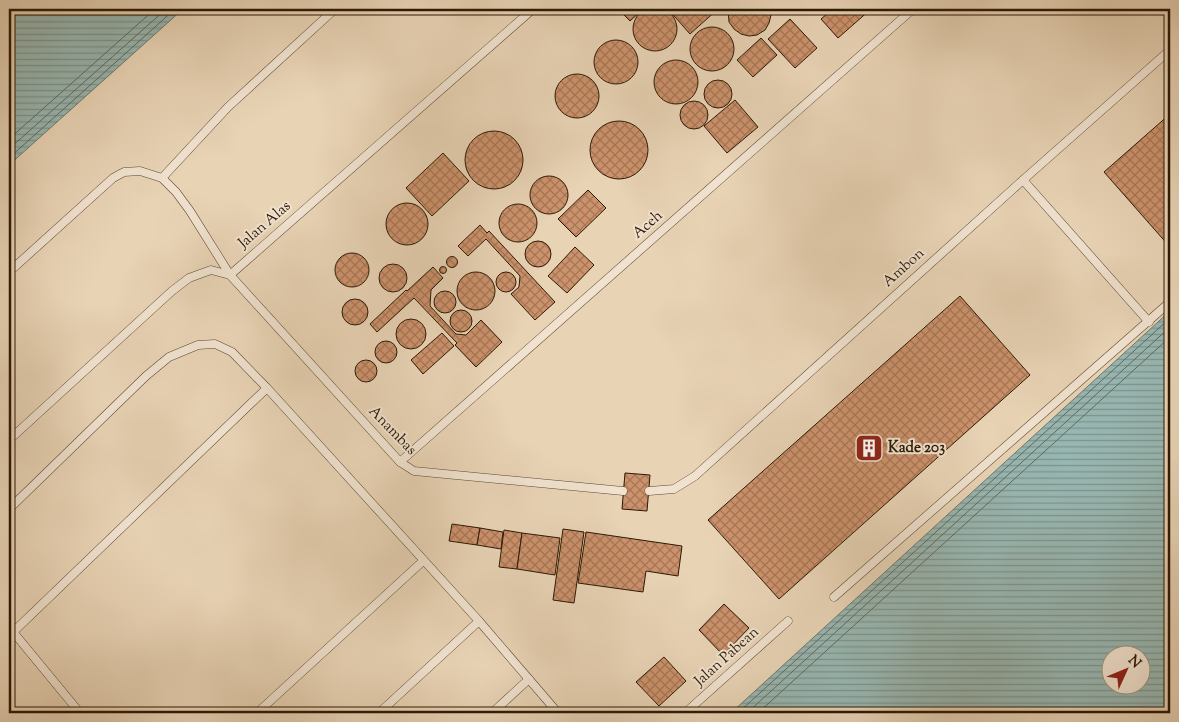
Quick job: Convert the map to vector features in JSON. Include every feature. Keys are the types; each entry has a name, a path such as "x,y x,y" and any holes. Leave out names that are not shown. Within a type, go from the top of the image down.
{"lane":[{"path":"9,272 113,178 124,172 140,171 162,178 228,107 335,9"},
{"name":"Jalan Alas","path":"230,275 533,9"},
{"name":"Aceh","path":"400,462 914,9"},
{"name":"Ambon","path":"649,491 674,488 695,476 1170,50"},
{"name":"Anambas","path":"162,178 176,192 190,211 230,275 400,462 414,471 623,491"},
{"path":"1023,180 1148,322"},
{"path":"9,440 172,291 189,278 211,270 230,275"},
{"path":"834,597 1170,302"},
{"path":"9,508 146,376 170,356 198,345 215,344 232,352 267,388 479,621 558,713"},
{"path":"80,713 10,632 267,388"},
{"path":"257,713 423,561"},
{"path":"379,713 479,621"},
{"name":"Jalan Pabean","path":"685,713 788,621"},
{"path":"492,713 529,679"}],"water":[{"path":"9,9 183,9 9,165"},
{"path":"1170,311 1170,713 731,713"}],"building":[{"path":"655,7 667,11 673,17 677,29 673,41 667,47 655,51 643,47 637,41 633,29 637,17 643,11"},
{"path":"618,9 643,9 630,21"},
{"path":"668,9 718,9 690,34"},
{"path":"728,9 770,9 771,15 765,30 757,35 749,36 741,34 734,29 729,22"},
{"path":"833,9 871,9 838,38 821,19"},
{"path":"790,19 817,48 795,68 768,39"},
{"path":"712,27 724,31 730,37 734,49 730,61 724,67 712,71 700,67 694,61 690,49 694,37 700,31"},
{"path":"761,38 777,55 753,77 737,60"},
{"path":"616,40 628,44 634,50 638,62 634,74 628,80 616,84 604,80 598,74 594,62 598,50 604,44"},
{"path":"676,60 688,64 694,70 698,82 694,94 688,100 676,104 664,100 658,94 654,82 658,70 664,64"},
{"path":"577,74 589,78 595,84 599,96 595,108 589,114 577,118 565,114 559,108 555,96 559,84 565,78"},
{"path":"718,80 728,84 732,94 728,104 718,108 708,104 704,94 708,84"},
{"path":"735,100 758,127 727,153 704,126"},
{"path":"694,101 704,105 708,115 704,125 694,129 684,125 680,115 684,105"},
{"path":"1170,114 1170,247 1104,172"},
{"path":"613,121 625,121 640,129 648,144 648,156 640,171 625,179 613,179 598,171 590,156 590,144 598,129"},
{"path":"488,131 500,131 515,139 523,154 523,166 515,181 500,189 488,189 473,181 465,166 465,154 473,139"},
{"path":"443,153 469,181 432,216 406,188"},
{"path":"549,176 563,181 568,195 563,209 549,214 535,209 530,195 535,181"},
{"path":"588,190 606,208 576,237 558,219"},
{"path":"411,203 419,206 425,212 428,224 425,236 419,242 403,245 395,242 389,236 386,220 389,212 395,206"},
{"path":"518,204 532,209 537,223 532,237 518,242 504,237 499,223 504,209"},
{"path":"480,225 487,233 489,231 555,302 535,320 511,294 519,287 520,276 486,239 468,256 458,246"},
{"path":"538,241 547,245 551,254 547,263 538,267 529,263 525,254 529,245"},
{"path":"575,247 594,265 567,293 548,276"},
{"path":"352,253 359,254 364,258 368,263 368,277 364,282 359,286 352,287 345,286 340,282 336,277 335,270 336,263 340,258 345,254"},
{"path":"452,256 458,262 452,268 446,262"},
{"path":"393,264 403,268 407,278 403,288 393,292 383,288 379,278 383,268"},
{"path":"443,266 447,270 443,274 439,270"},
{"path":"433,267 443,278 431,290 430,306 456,334 466,335 481,320 502,342 476,367 455,345 457,343 414,298 377,332 370,324"},
{"path":"476,272 489,278 495,291 489,304 476,310 463,304 457,291 463,278"},
{"path":"502,272 510,272 516,278 516,286 510,292 502,292 496,286 496,278"},
{"path":"445,291 453,294 456,302 453,310 445,313 437,310 434,302 437,294"},
{"name":"Kade 203","path":"960,296 1030,375 779,599 708,520"},
{"path":"355,299 364,303 368,312 364,321 355,325 346,321 342,312 346,303"},
{"path":"461,310 469,313 472,321 469,329 461,332 453,329 450,321 453,313"},
{"path":"411,319 422,323 426,334 422,345 411,349 400,345 396,334 400,323"},
{"path":"442,333 454,346 423,374 411,360"},
{"path":"386,341 394,344 397,352 394,360 386,363 378,360 375,352 378,344"},
{"path":"366,360 374,363 377,371 374,379 366,382 358,379 355,371 358,363"},
{"path":"625,473 650,475 647,511 622,509"},
{"path":"452,524 480,528 477,545 449,541"},
{"path":"480,528 503,532 501,549 477,545"},
{"path":"563,529 584,532 574,603 553,600"},
{"path":"504,530 522,533 517,569 499,567"},
{"path":"586,532 682,546 678,576 646,571 643,592 578,583"},
{"path":"522,533 560,538 555,575 517,569"},
{"path":"724,604 749,628 723,655 699,630"},
{"path":"664,657 686,681 659,706 636,682"}],"place":[{"name":"Kade 203","path":"869,448"}]}
